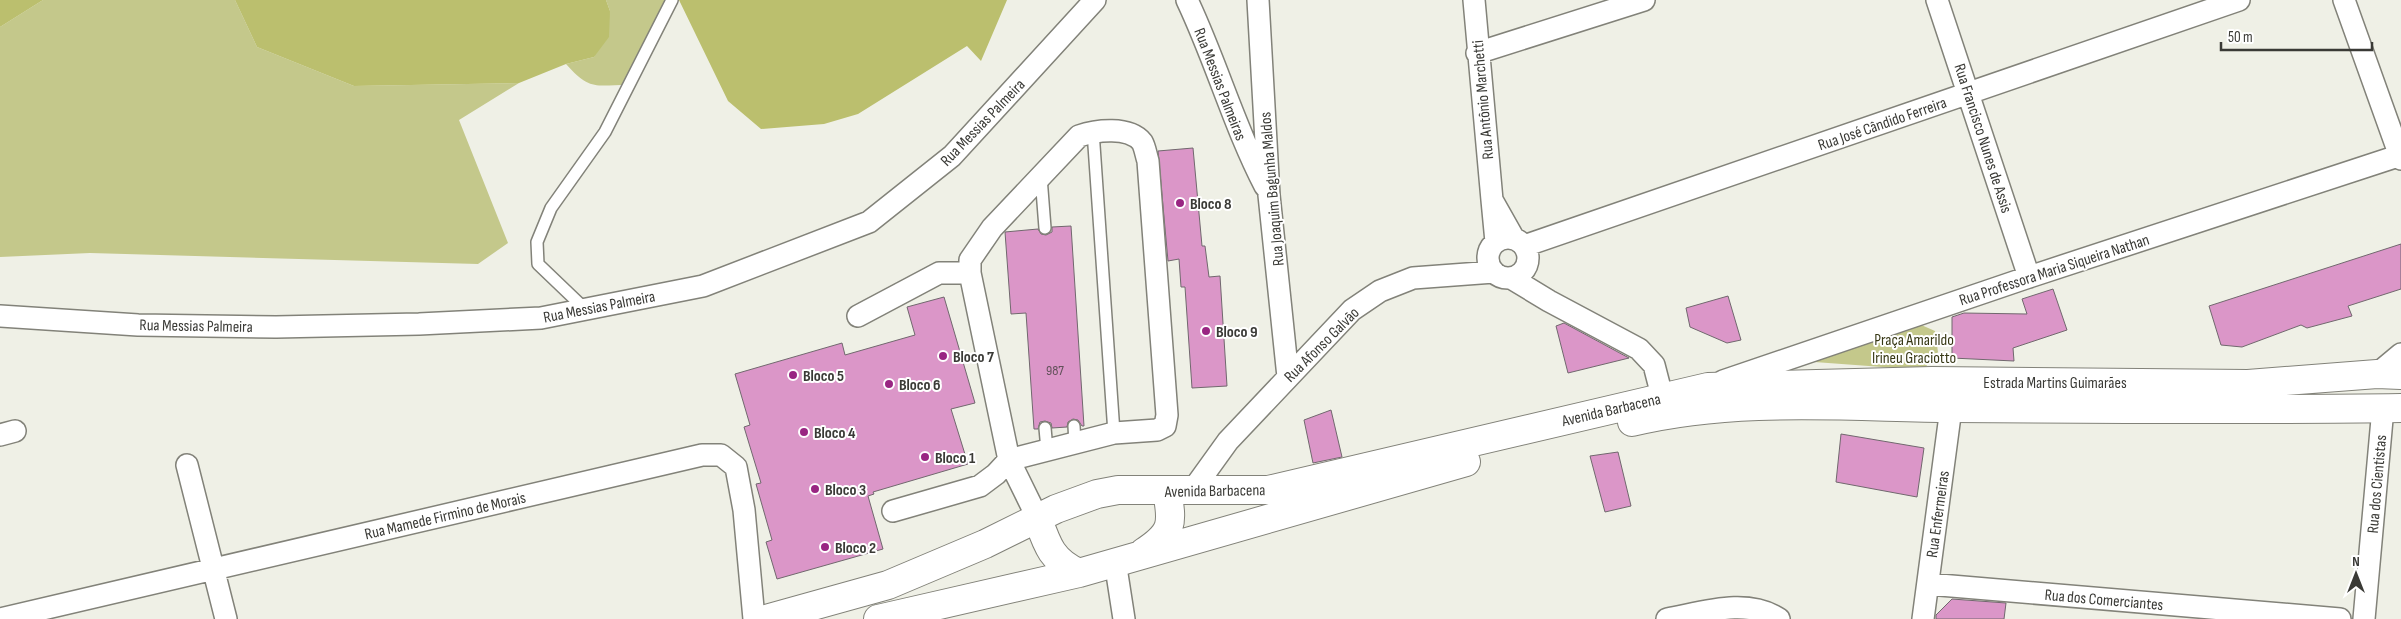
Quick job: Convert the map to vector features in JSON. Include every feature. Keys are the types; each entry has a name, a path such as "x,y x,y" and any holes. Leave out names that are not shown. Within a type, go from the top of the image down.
{"main road":[{"name":"Estrada Martins Guimarães","path":"1708,387 1932,381 2248,384 2389,375"},
{"path":"2389,375 2376,388 2392,408"},
{"name":"Avenida Barbacena","path":"766,619 888,585 985,544 1056,509 1097,494 1118,490 1268,490 1662,396 1708,387"},
{"name":"Avenida Barbacena","path":"878,619 1079,573 1447,467 1658,416 1747,406"},
{"name":"Estrada Martins Guimarães","path":"1747,406 2392,408"},
{"path":"1128,558 1158,543 1168,533 1179,491"},
{"path":"1038,519 1052,552 1065,566 1079,573"}],"street":[{"name":"Rua Messias Palmeira","path":"0,316 138,325 276,327 419,324 541,318 703,286 869,222 952,156 1094,0"},
{"name":"Rua Messias Palmeiras","path":"1187,0 1206,41 1247,152 1269,194"},
{"name":"Rua Joaquim Bagunha Maldos","path":"1258,0 1269,194 1288,377"},
{"name":"Rua Antônio Marchetti","path":"1474,0 1477,53 1492,200 1512,242"},
{"path":"1477,53 1644,0"},
{"name":"Rua Francisco Nunes de Assis","path":"1937,0 2029,277"},
{"name":"Rua José Cândido Ferreira","path":"1512,242 1969,92 2239,0"},
{"path":"2344,0 2400,156"},
{"path":"892,511 980,486 996,474 1009,460 1047,450 1075,435 1157,430 1165,426 1168,415 1148,161 1142,143 1130,133 1093,131 1079,136 992,228 970,260 970,273 1009,460 1014,474 1038,519"},
{"name":"Rua Professora Maria Siqueira Nathan","path":"1708,387 2029,277 2400,156"},
{"path":"1502,275 1521,273 1527,263 1527,252 1512,242 1492,246 1488,258 1502,275 1639,349 1654,365 1662,396"},
{"path":"858,316 938,273 970,273"},
{"name":"Rua Afonso Galvão","path":"1179,491 1352,310 1380,291 1413,278 1502,275"},
{"path":"2389,375 2401,354"},
{"name":"Rua Enfermeiras","path":"1922,619 1951,408"},
{"name":"Rua dos Cientistas","path":"2364,619 2392,408"},
{"name":"Rua Mamede Firmino de Morais","path":"0,619 702,455 721,455 736,466 744,510 754,619"},
{"path":"187,464 226,619"},
{"path":"1124,619 1128,558"},
{"name":"Rua dos Comerciantes","path":"1928,584 2340,619"},
{"path":"1666,619 1740,607 1775,616"}],"lane":[{"path":"585,309 538,264 537,242 551,208 605,132 672,0"},
{"path":"1093,131 1114,433"},
{"path":"1041,178 1045,228"},
{"path":"1045,428 1047,450"}],"green space":[{"path":"0,0 43,0 0,27"},
{"path":"43,0 235,0 257,47 354,86 519,83 459,120 508,243 478,264 90,253 0,257 0,27"},
{"path":"235,0 606,0 610,11 609,37 594,57 566,64 519,83 354,86 257,47"},
{"path":"606,0 672,0 628,85 594,85 587,83 566,64 594,57 610,11"},
{"path":"679,0 1007,0 981,61 967,46 858,114 824,124 761,129 728,101"},
{"name":"Praça Amarildo Irineu Graciotto","path":"1919,324 1935,331 1938,352 1923,370 1801,361"}],"building":[{"path":"1193,148 1202,246 1205,246 1209,277 1220,276 1227,386 1192,388 1185,287 1181,287 1179,259 1168,261 1158,151"},
{"path":"1071,226 1084,426 1078,420 1073,419 1068,422 1067,427 1052,428 1051,423 1045,421 1040,422 1038,429 1034,429 1026,313 1011,314 1005,232 1038,229 1041,234 1046,235 1052,232 1052,227"},
{"path":"2401,244 2401,289 2348,306 2352,316 2307,328 2301,325 2242,347 2221,345 2209,306"},
{"path":"2053,289 2067,330 2013,348 2014,361 1952,358 1952,317 1964,313 2027,314 2022,299"},
{"path":"1728,296 1741,340 1727,343 1690,327 1686,308"},
{"path":"944,297 975,403 951,409 968,464 873,492 874,494 868,496 883,549 777,579 766,542 772,540 756,484 761,483 744,427 750,425 735,374 842,343 845,355 915,335 907,307"},
{"path":"1564,323 1629,358 1568,373 1556,326"},
{"path":"1331,410 1342,457 1313,463 1304,420"},
{"path":"1841,434 1924,448 1917,497 1836,482"},
{"path":"1618,452 1631,506 1605,512 1590,456"},
{"path":"1952,599 2006,603 2004,619 1936,619 1936,615"}],"place":[{"name":"Bloco 8","path":"1180,203"},
{"name":"Bloco 9","path":"1206,331"},
{"name":"Bloco 7","path":"943,356"},
{"name":"Bloco 5","path":"793,375"},
{"name":"Bloco 6","path":"889,384"},
{"name":"Bloco 4","path":"804,432"},
{"name":"Bloco 1","path":"925,457"},
{"name":"Bloco 3","path":"815,489"},
{"name":"Bloco 2","path":"825,547"}]}
